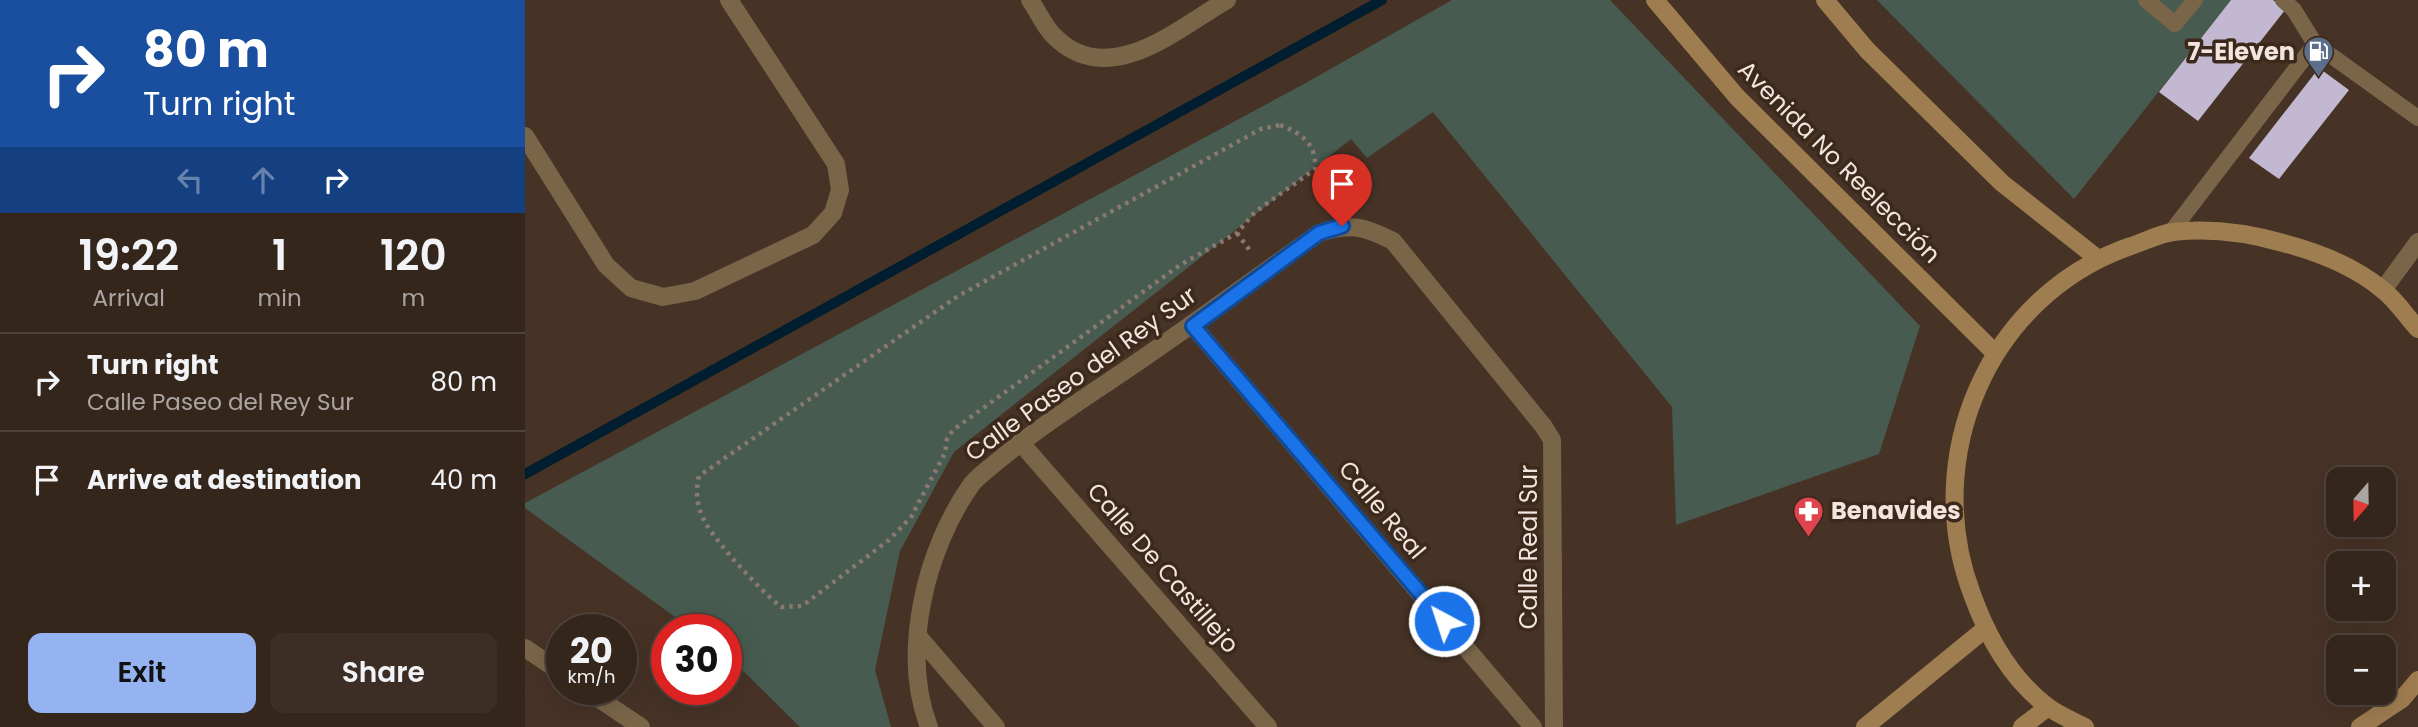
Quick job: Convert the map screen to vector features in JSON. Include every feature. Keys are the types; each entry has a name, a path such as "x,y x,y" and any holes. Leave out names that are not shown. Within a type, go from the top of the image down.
{"main road":[{"name":"Avenida No Reelección","path":"1655,0 1737,97 1995,353"},
{"path":"1825,0 1867,50 2002,183 2097,258"},
{"path":"2085,727 2048,707 2013,671 1985,629 1959,562 1952,489 1964,419 1995,353 2040,299 2097,258 2171,232 2247,233 2323,253 2383,290 2418,329"},
{"path":"1865,727 1985,629"},
{"path":"2362,727 2402,699 2418,680"},
{"path":"2022,727 2048,707"}],"street":[{"path":"525,136 606,265 631,288 663,297 695,291 813,235 833,213 840,190 836,164 730,0"},
{"path":"1030,0 1054,36 1081,55 1112,60 1138,52 1227,0"},
{"name":"Calle Paseo del Rey Sur","path":"929,727 921,706 918,636 924,588 941,536 972,482 1020,442 1193,326 1319,233 1342,226 1367,228"},
{"name":"Calle Real Sur","path":"1367,228 1393,241 1552,440 1554,727"},
{"path":"2383,290 2418,242"},
{"name":"Calle Real","path":"1193,326 1533,727"},
{"name":"Calle De Castillejo","path":"1020,442 1268,727"},
{"path":"918,636 996,727"},
{"path":"525,648 546,662"},
{"path":"608,705 641,727"}],"lane":[{"path":"2146,0 2175,24 2195,0"},
{"path":"2283,0 2294,10 2315,44 2418,118"},
{"path":"2171,232 2315,44"}],"path":[{"path":"1280,125 1300,133 1316,158 1315,169 1255,212 1237,233 1179,265 953,430 911,517 855,568 802,606 781,607 769,597 706,523 695,489 699,476 958,296 1261,129 1280,125"}],"green space":[{"path":"1452,0 1610,0 1920,326 1879,454 1676,525 1672,407 1433,112 1367,158 1351,139 954,452 900,551 875,670 891,727 800,727 742,670 742,614 671,614 525,508 525,503 1304,84"},
{"path":"1877,0 2231,0 2074,199"}],"building":[{"path":"2231,0 2273,0 2285,10 2198,121 2159,92"},
{"path":"2319,68 2349,90 2279,179 2249,158"}],"waterway":[{"path":"525,474 1382,0"}],"place":[{"name":"7-Eleven","path":"2318,79"},
{"name":"Benavides","path":"1808,538"}],"route":[{"path":"1342,226 1319,233 1193,326 1444,621"}]}
